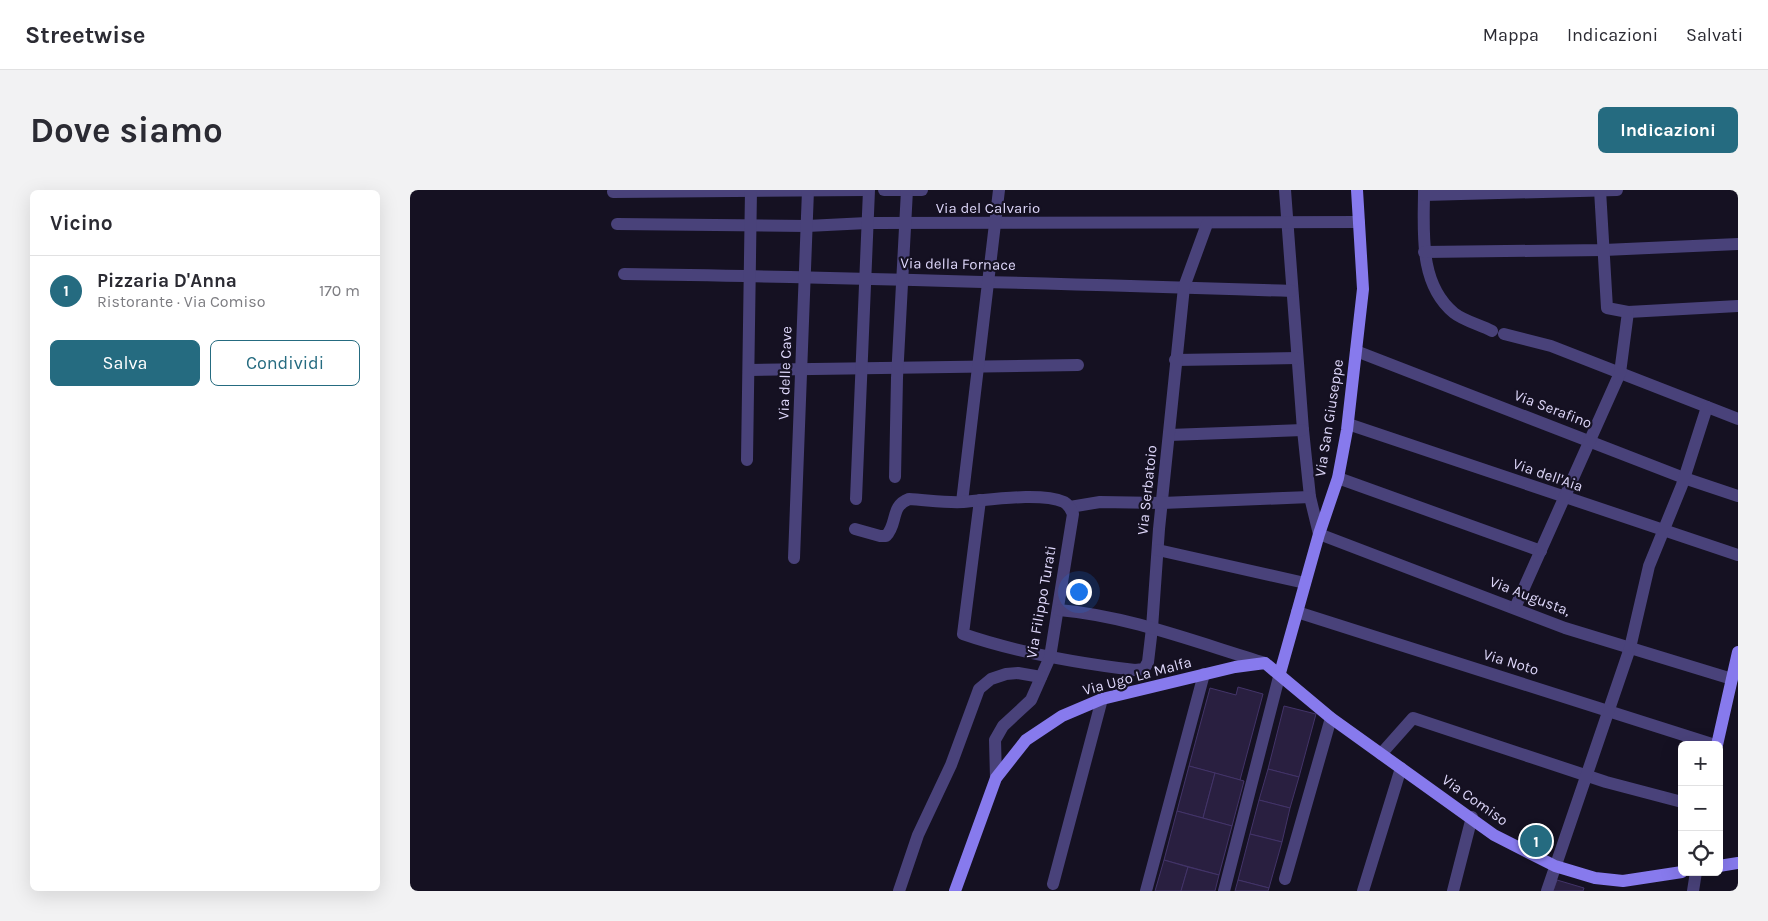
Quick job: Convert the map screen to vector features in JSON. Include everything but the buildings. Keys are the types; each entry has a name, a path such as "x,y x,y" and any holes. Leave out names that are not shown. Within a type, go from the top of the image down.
{"street":[{"path":"613,192 868,190 856,499"},
{"path":"884,190 922,190"},
{"path":"895,477 897,367 907,190"},
{"path":"962,502 999,190"},
{"path":"1285,190 1303,430 1310,497 1319,534"},
{"name":"Via San Giuseppe","path":"1280,673 1319,534 1338,478 1348,424 1362,288 1357,190"},
{"path":"1600,190 1608,308 1628,312 1738,306"},
{"path":"1617,190 1424,192 1424,252 1433,287 1454,313 1498,332 1551,346 1738,419"},
{"path":"747,460 751,191"},
{"name":"Via delle Cave","path":"794,558 808,191"},
{"name":"Via del Calvario","path":"617,224 807,226 867,224 1287,224 1359,222"},
{"name":"Via Serbatoio","path":"1050,657 1135,670 1144,669 1148,662 1184,287 1208,224"},
{"path":"1424,252 1604,250 1738,244"},
{"name":"Via della Fornace","path":"624,274 865,280 988,280 1292,290"},
{"path":"1515,608 1620,373 1628,312"},
{"name":"Via Serafino","path":"1356,351 1684,478 1738,496"},
{"path":"1176,360 1297,358"},
{"path":"749,370 1078,365"},
{"path":"1547,891 1588,776 1630,648 1649,566 1684,478 1707,407"},
{"name":"Via dell'Aia","path":"1348,424 1738,555"},
{"path":"1169,435 1303,430"},
{"path":"1338,478 1540,551"},
{"path":"855,529 886,536 890,532 895,510 903,502 909,500 962,502 1050,499 1065,503 1070,507 1100,502 1162,503 1310,497"},
{"path":"980,500 962,634 994,645 1050,657"},
{"name":"Via Filippo Turati","path":"996,778 995,740 1003,726 1031,700 1050,657 1073,514 1070,507"},
{"name":"Via Augusta,","path":"1319,534 1565,628 1732,679"},
{"path":"1158,550 1305,583"},
{"path":"1059,610 1075,611 1152,628 1265,663 1280,673 1224,891"},
{"name":"Via Noto","path":"1297,612 1704,741"},
{"path":"1717,741 1738,652"},
{"name":"Via Ugo La Malfa","path":"955,891 996,778 1026,740 1062,716 1102,700 1204,674 1265,663"},
{"path":"899,891 918,835 951,765 979,690 991,679 1006,674 1018,673 1042,677"},
{"name":"Via Comiso","path":"1280,673 1331,718 1472,817 1494,835 1555,866 1595,878 1623,881 1678,873"},
{"path":"1146,891 1204,674"},
{"path":"1053,884 1102,700"},
{"path":"1286,879 1331,718"},
{"path":"1381,754 1413,718 1588,776 1678,801"},
{"path":"1363,891 1401,768"},
{"path":"1453,891 1472,817"},
{"path":"1723,865 1738,863"},
{"path":"1693,891 1695,876"}],"place":[{"name":"Pizzaria D'Anna","path":"1536,841"}]}
